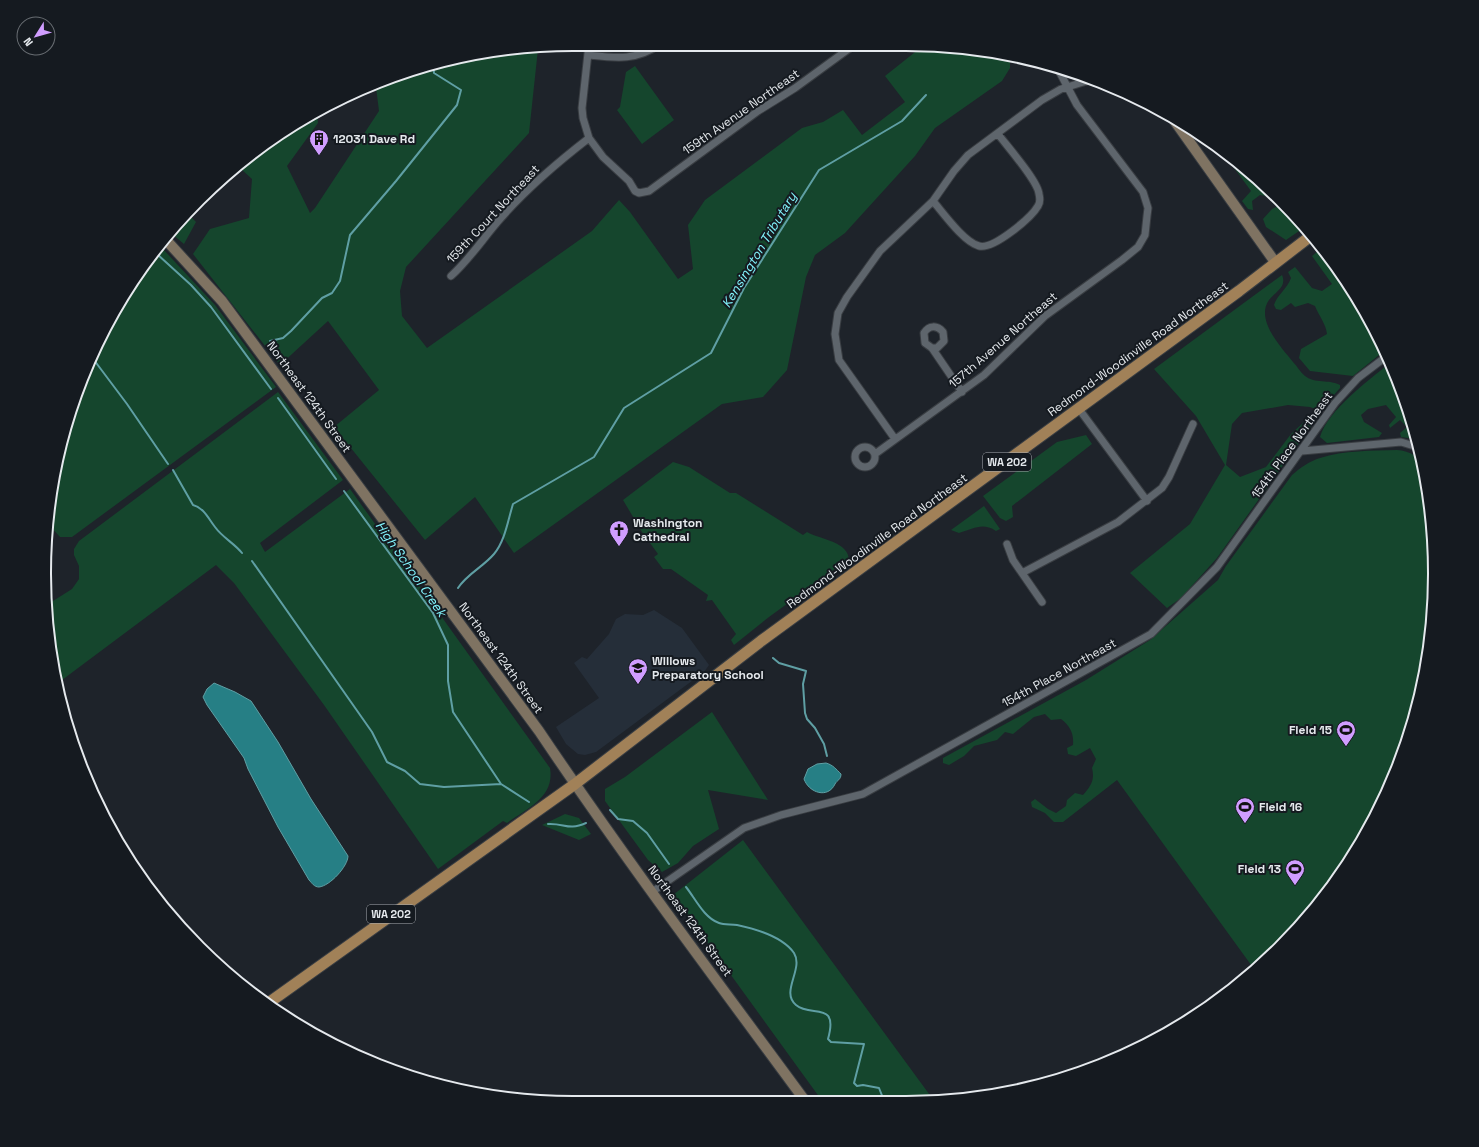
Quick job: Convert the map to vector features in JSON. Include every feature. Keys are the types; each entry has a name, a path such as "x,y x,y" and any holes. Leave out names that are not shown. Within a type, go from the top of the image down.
{"main road":[{"name":"Redmond-Woodinville Road Northeast","path":"575,784 767,637 1079,409 1307,239"},
{"name":"WA 202","path":"272,1000 575,784"}],"street":[{"path":"588,51 582,108 583,118 590,138"},
{"path":"588,55 609,58 639,56 650,51"},
{"name":"159th Avenue Northeast","path":"590,138 603,157 639,193 649,191 758,111 795,88 846,51"},
{"name":"157th Avenue Northeast","path":"875,454 962,392 1002,359 1045,316 1122,260 1138,246 1144,235 1148,208 1143,192 1077,105 1061,75"},
{"path":"895,439 839,360 835,334 838,313 880,251 933,202 954,171 968,155 1042,100 1067,87 1082,82"},
{"path":"1181,130 1276,262"},
{"path":"933,202 966,238 980,246 991,245 1031,215 1039,205 1039,193 1034,181 998,134"},
{"name":"159th Court Northeast","path":"451,276 460,268 502,217 554,165 590,138"},
{"name":"Northeast 124th Street","path":"169,243 209,284 227,307 539,731 652,892 802,1096"},
{"path":"932,348 962,392"},
{"name":"154th Place Northeast","path":"652,892 744,828 781,815 863,794 1151,634 1217,567 1344,392 1358,378 1382,360"},
{"path":"1079,409 1147,501"},
{"path":"1022,573 1118,522 1162,488 1169,477 1193,424"},
{"path":"1302,450 1401,442 1412,447"},
{"path":"1007,544 1013,560 1042,602"}],"shaded area":[{"name":"Willows Preparatory School","path":"654,610 682,628 709,665 704,672 596,752 585,755 578,754 566,744 556,727 599,698 574,663 582,657 587,659 609,634 616,619 625,614 643,615"}],"green space":[{"path":"916,51 974,55 1010,62 1010,68 1002,81 935,128 915,156 845,233 815,255 806,277 787,370 763,397 722,404 514,553 475,497 425,540 334,427 379,390 328,321 280,365 193,254 210,229 249,218 252,179 242,170 283,139 312,121 318,118 318,123 287,166 310,213 315,208 379,111 376,90 438,69 505,55 538,52 529,133 406,267 400,291 402,316 427,348 592,231 619,200 630,212 678,279 693,269 688,225 705,200 802,128 823,122 843,110 862,135 905,102 885,76"},
{"path":"635,66 674,120 642,144 617,110 620,107 626,72"},
{"path":"1233,167 1267,197 1260,195 1252,201 1253,210 1248,209 1242,201 1251,191"},
{"path":"1277,206 1299,231 1286,240 1266,227 1263,219 1272,209"},
{"path":"192,218 196,222 184,244 175,236"},
{"path":"164,250 215,305 276,387 72,537 60,537 53,529 55,505 69,438 79,406 105,342 121,312 139,283"},
{"path":"1317,252 1340,283 1358,312 1380,355 1353,376 1310,371 1299,358 1301,349 1327,334 1324,323 1315,306 1308,303 1295,307 1291,303 1281,310 1276,309 1274,305 1291,278 1288,272 1295,267 1312,288 1322,291 1332,284 1312,256"},
{"path":"1282,275 1282,286 1269,300 1266,308 1265,316 1271,333 1282,349 1305,376 1313,380 1336,383 1340,385 1340,388 1320,411 1310,407 1288,405 1242,413 1232,424 1226,465 1240,477 1266,467 1291,434 1304,422 1311,426 1217,558 1181,598 1167,608 1130,573 1190,524 1225,465 1196,416 1154,369"},
{"path":"1385,367 1406,426 1400,420 1390,428 1389,425 1396,417 1386,405 1368,409 1361,415 1364,422 1382,433 1379,437 1327,443 1320,437 1324,427 1340,406"},
{"path":"278,392 343,480 260,543 265,552 350,489 550,768 548,787 544,794 531,807 507,823 503,821 438,869 324,705 234,583 216,565 62,680 55,642 52,601 72,589 79,579 79,566 74,555 74,549 79,541"},
{"path":"1407,427 1410,438 1401,437 1400,433"},
{"path":"1086,435 1092,444 1012,506 1013,517 1006,521 1000,518 983,496 1057,442"},
{"path":"1397,450 1411,453 1414,456 1424,505 1428,574 1424,642 1418,675 1410,709 1388,773 1374,805 1358,835 1320,892 1275,943 1251,965 1117,780 1063,822 1054,822 1045,813 1032,807 1031,802 1035,799 1056,813 1066,806 1067,800 1075,793 1083,795 1092,783 1092,768 1096,759 1090,748 1076,756 1068,754 1067,748 1073,745 1073,737 1067,724 1061,719 1051,720 1045,714 1034,717 1013,734 1005,732 997,740 974,746 964,756 949,765 943,763 943,758 1086,680 1150,640 1218,580 1226,566 1292,475 1316,459 1329,455 1358,451"},
{"path":"673,462 689,467 730,493 736,493 803,535 807,532 839,545 848,554 849,561 843,563 769,617 734,645 731,640 736,634 712,600 706,601 708,595 671,569 663,569 654,557 658,554 642,532 623,500"},
{"path":"984,506 1000,529 996,531 991,528 982,527 959,533 951,530"},
{"path":"712,712 768,800 708,790 719,829 693,846 678,863 662,872 648,860 605,801 605,789 625,777"},
{"path":"565,814 579,818 591,834 579,840 542,825"},
{"path":"743,840 930,1095 819,1096 673,895"}],"water":[{"path":"214,683 251,701 348,856 345,865 338,875 323,886 319,887 313,885 309,880 278,827 248,769 244,758 207,705 203,697 207,689"},
{"path":"826,763 834,767 841,774 840,779 828,792 823,793 814,791 806,784 804,779 808,769 817,764"}],"waterway":[{"name":"High School Creek","path":"270,341 283,338 322,298 332,293 340,281 350,235 457,105 461,90 434,73 434,70"},
{"name":"Kensington Tributary","path":"458,588 466,579 490,559 498,549 504,537 513,504 594,457 624,408 711,353 744,288 819,170 902,121 926,95"},
{"path":"159,255 191,285 211,307 271,389"},
{"path":"96,363 127,404 168,464"},
{"name":"High School Creek","path":"278,398 336,479"},
{"path":"173,470 193,505 200,508 218,531 242,553"},
{"name":"High School Creek","path":"344,491 433,613 448,645 448,681 453,712 501,784 529,802"},
{"path":"252,561 372,732 387,762 405,771 420,784 444,787 501,784"},
{"path":"773,658 779,663 806,671 803,684 805,713 807,719 815,728 824,744 827,756"},
{"name":"High School Creek","path":"610,810 618,819 633,821 647,833 669,864"},
{"name":"High School Creek","path":"548,824 571,827 586,823"},
{"name":"High School Creek","path":"686,887 704,912 714,920 721,924 737,925 760,931 776,938 789,947 794,953 796,959 790,994 792,1000 802,1009 822,1012 827,1015 830,1019 828,1039 831,1042 864,1044 854,1083 857,1086 863,1085 879,1088 882,1096"}],"place":[{"name":"12031 Dave Rd","path":"319,156"},
{"name":"Washington Cathedral","path":"619,547"},
{"name":"Willows Preparatory School","path":"638,685"},
{"name":"Field 15","path":"1346,747"},
{"name":"Field 16","path":"1245,824"},
{"name":"Field 13","path":"1295,886"}]}
